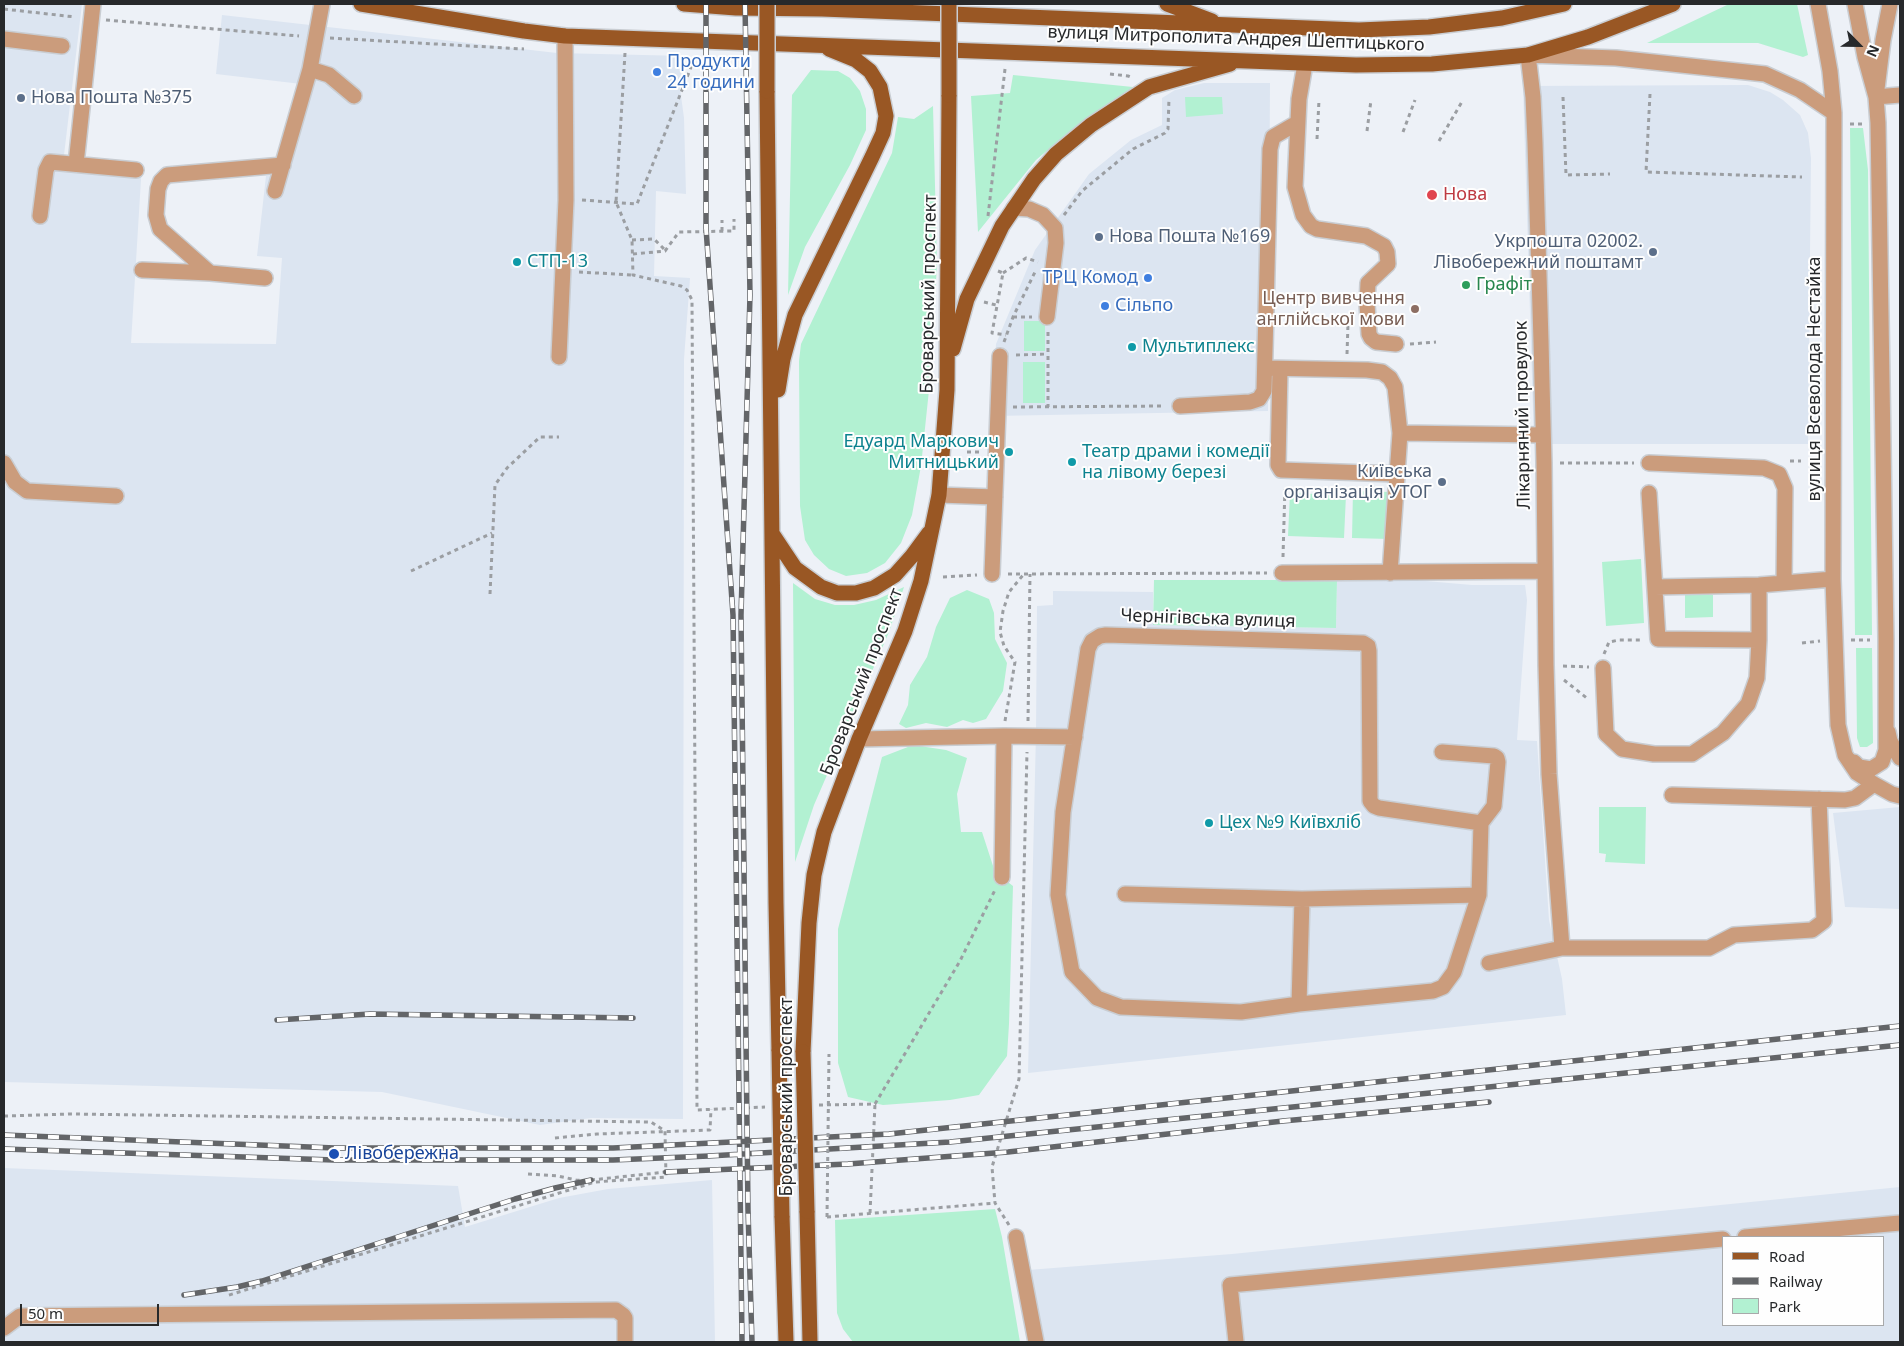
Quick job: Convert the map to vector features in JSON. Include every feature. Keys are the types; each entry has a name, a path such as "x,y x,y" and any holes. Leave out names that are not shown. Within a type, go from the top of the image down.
{"main road":[{"name":"вулиця Митрополита Андрея Шептицького","path":"361,4 565,36 1244,60 1305,64 1432,64 1528,55 1588,37 1673,4"},
{"name":"вулиця Митрополита Андрея Шептицького","path":"684,4 736,8 829,6 1225,26 1359,30 1429,27 1502,18 1564,4"},
{"name":"Броварський проспект","path":"767,4 776,873 786,1342"},
{"name":"Броварський проспект","path":"811,1342 803,1052 808,923 814,875 824,832 859,739 905,631 921,581 939,495 947,390 949,4"},
{"path":"1167,4 1225,26"},
{"path":"771,443 783,358 795,315 883,133 886,116 880,87 870,71 850,57 818,45"},
{"path":"947,390 955,339 966,299 1002,226 1034,179 1056,154 1091,125 1149,87 1244,60"},
{"path":"773,535 794,568 821,587 838,593 856,593 874,588 895,575 912,556 934,525"}],"street":[{"path":"275,191 310,69 322,4"},
{"path":"1502,18 1532,4"},
{"name":"вулиця Всеволода Нестайка","path":"1818,4 1828,63 1834,119 1833,579 1838,725 1845,755"},
{"path":"1845,755 1859,767 1871,769 1882,762 1886,750 1886,620 1878,123 1876,97 1865,57 1855,4"},
{"path":"1876,97 1883,40 1890,4"},
{"path":"76,164 92,11"},
{"path":"559,357 566,200 565,36"},
{"path":"4,39 62,46"},
{"path":"1528,55 1616,58 1765,74 1800,90 1834,119"},
{"name":"Лікарняний провулок","path":"1528,55 1533,97 1544,463 1544,571 1549,774 1562,948"},
{"path":"1305,64 1299,99 1295,187 1304,215 1311,226 1324,231 1348,232 1366,236 1384,246 1388,260 1386,267 1368,283 1368,318 1371,338 1380,343 1396,344"},
{"path":"310,69 329,75 354,96"},
{"path":"1876,97 1900,95"},
{"path":"1180,406 1250,402 1259,399 1264,391 1270,149 1273,137 1297,124"},
{"path":"40,216 47,165 50,162 136,170"},
{"path":"210,273 160,229 156,215 158,189 161,181 167,175 175,173 283,165"},
{"path":"1014,208 1029,209 1043,215 1055,228 1056,243 1048,317"},
{"path":"142,270 265,278"},
{"path":"992,574 1000,356"},
{"path":"1264,368 1382,372 1390,378 1395,387 1400,433 1390,573"},
{"path":"1280,369 1278,465 1281,470 1397,474"},
{"path":"1400,433 1543,435"},
{"path":"1649,463 1764,468 1779,474 1786,488 1784,583"},
{"path":"4,464 16,482 27,491 116,496"},
{"path":"1649,494 1658,639 1759,640"},
{"path":"939,495 994,497"},
{"path":"1282,573 1544,571"},
{"path":"1655,587 1759,585 1833,579"},
{"path":"1603,668 1606,734 1622,749 1654,754 1692,754 1723,733 1748,704 1757,678 1759,585"},
{"name":"Чернігівська вулиця","path":"1075,738 1088,649 1092,641 1100,636 1358,642 1368,646 1369,652 1370,802 1379,808 1481,823"},
{"path":"1886,724 1890,741 1900,758"},
{"path":"859,739 1004,736 1075,738 1063,812 1058,895 1072,972 1097,998 1121,1007 1241,1012 1299,1004 1433,991 1444,987 1454,972 1479,896 1481,823 1494,806 1497,758 1490,755 1442,752"},
{"path":"1002,877 1004,736"},
{"path":"1845,755 1857,773 1892,794 1900,796"},
{"path":"1672,795 1845,800 1855,798 1874,784"},
{"path":"1489,964 1562,948 1709,948 1734,935 1812,930 1824,921 1818,799"},
{"path":"1125,894 1302,899 1479,896"},
{"path":"1299,1004 1302,899"},
{"path":"1755,1236 1900,1223"},
{"path":"1016,1237 1036,1342"},
{"path":"1236,1342 1230,1285 1722,1239"},
{"path":"4,1328 20,1316 616,1310 623,1314 625,1318 625,1342"}],"path":[{"path":"4,9 92,11 217,29"},
{"path":"384,42 530,50"},
{"path":"617,52 634,53"},
{"path":"625,53 616,202 632,240 633,275"},
{"path":"566,200 637,204 696,54 687,54"},
{"path":"996,67 1014,68"},
{"path":"988,220 1005,67"},
{"path":"1055,228 1082,191 1133,149 1165,133 1168,128 1169,98 1128,76 1109,74"},
{"path":"1650,94 1646,172 1802,177"},
{"path":"1563,97 1566,175 1610,174"},
{"path":"1317,139 1319,100"},
{"path":"1367,132 1371,100"},
{"path":"1403,132 1415,100"},
{"path":"1439,142 1463,100"},
{"path":"1834,119 1878,123"},
{"path":"722,220 722,231"},
{"path":"665,251 678,232 734,231 734,220"},
{"path":"632,240 654,239 665,251"},
{"path":"633,254 665,251"},
{"path":"1006,335 992,333 1003,273 1026,258 1039,262 1006,335 1000,356 1048,354"},
{"path":"995,269 1003,273"},
{"path":"564,271 633,275 681,286 687,290 692,300 696,1110 769,1107"},
{"path":"981,301 996,304"},
{"path":"1048,317 1048,407"},
{"path":"1347,370 1348,324 1352,320 1368,318"},
{"path":"998,408 1180,406"},
{"path":"490,594 495,485 500,476 540,437 559,437"},
{"path":"1544,463 1649,463"},
{"path":"1013,574 1282,573 1285,470"},
{"path":"411,571 492,533"},
{"path":"1004,736 1015,662 1004,646 1000,632 1003,611 1009,592 1025,574"},
{"path":"1016,1237 996,1203 992,1167 1019,1079 1028,737 1030,574"},
{"path":"943,577 970,575"},
{"path":"1546,665 1603,668 1604,650 1609,642 1658,639"},
{"path":"1546,665 1605,713"},
{"path":"870,1213 875,1104 960,961 1002,877"},
{"path":"829,1054 827,1217 996,1203"},
{"path":"817,1106 875,1104"},
{"path":"555,1138 597,1134 710,1130 711,1109"},
{"path":"4,1116 71,1114 650,1122 665,1131"},
{"path":"226,1296 595,1182 666,1177 665,1131"},
{"path":"528,1174 591,1180 666,1172"},
{"path":"591,1180 595,1182"}],"shaded area":[{"path":"4,4 82,4 64,155 142,163 131,343 276,344 282,258 257,256 266,176 287,174 310,85 216,74 222,15 557,53 686,56 679,81 684,118 686,194 656,191 654,276 690,278 684,359 683,1119 591,1118 540,1125 382,1092 4,1082"},
{"path":"1204,83 1270,83 1268,411 992,416 996,344 1035,250 1089,174 1131,140 1162,125 1162,98 1175,90"},
{"path":"1748,85 1770,92 1783,100 1800,115 1808,133 1811,158 1808,444 1534,444 1523,86"},
{"path":"1337,580 1525,585 1527,600 1517,740 1537,741 1549,920 1562,979 1566,1015 1028,1073 1037,606 1053,605 1053,591 1153,592 1153,625 1336,628"},
{"path":"1900,807 1900,909 1845,907 1833,813"},
{"path":"4,1168 458,1186 465,1227 559,1198 608,1189 712,1180 715,1342 4,1342"},
{"path":"1900,1187 1900,1342 1043,1342 1028,1270 1232,1254"}],"green space":[{"path":"1729,4 1797,4 1808,55 1803,57 1758,43 1647,43"},
{"path":"811,70 838,71 850,78 860,91 866,109 866,130 850,165 805,247 788,295 792,95"},
{"path":"1013,75 1133,87 1069,132 1036,160 978,232 971,96 1010,93"},
{"path":"1185,97 1222,97 1223,114 1186,117"},
{"path":"933,106 937,265 929,390 921,466 912,515 901,543 885,563 867,573 846,576 829,569 814,555 805,540 800,506 799,361 801,344 892,153 898,117 914,119"},
{"path":"1850,128 1863,128 1868,170 1872,635 1855,635"},
{"path":"1024,321 1045,321 1045,351 1024,351"},
{"path":"1023,362 1045,362 1045,403 1023,403"},
{"path":"1353,491 1390,492 1389,539 1352,538"},
{"path":"1290,493 1346,495 1344,538 1288,536"},
{"path":"1641,559 1644,623 1606,626 1602,562"},
{"path":"1154,580 1337,580 1336,628 1153,625"},
{"path":"793,583 815,599 835,605 854,605 876,600 904,587 889,632 814,805 795,862"},
{"path":"967,590 989,599 994,613 995,639 1007,663 1003,691 986,719 973,723 963,720 947,727 926,723 906,728 899,724 908,705 910,685 927,657 936,627 950,598"},
{"path":"1685,595 1713,595 1713,617 1685,618"},
{"path":"1856,648 1872,648 1873,743 1867,747 1860,747 1857,738"},
{"path":"913,745 946,750 967,758 957,794 961,832 982,832 995,872 1013,886 1007,1056 979,1095 950,1100 883,1105 848,1097 838,1063 838,929 882,757"},
{"path":"1599,807 1646,807 1645,864 1605,862 1606,854 1599,853"},
{"path":"995,1209 1002,1237 1020,1342 853,1342 843,1329 837,1313 835,1220"}],"railway":[{"path":"706,4 706,228 733,615 742,1342"},
{"path":"745,4 750,295 741,615 748,1210 752,1342"},
{"path":"277,1020 370,1014 633,1018"},
{"path":"4,1135 335,1148 613,1148 889,1134 1900,1026"},
{"path":"4,1149 334,1160 613,1160 709,1156 950,1142 1900,1045"},
{"path":"666,1172 848,1164 1008,1152 1283,1121 1489,1102"},
{"path":"184,1295 262,1281 515,1199 591,1180"}],"place":[{"name":"Продукти 24 години","path":"657,72"},
{"name":"Нова Пошта №375","path":"21,98"},
{"name":"Нова","path":"1432,195"},
{"name":"Нова Пошта №169","path":"1099,237"},
{"name":"Укрпошта 02002. Лівобережний поштамт","path":"1653,252"},
{"name":"СТП-13","path":"517,262"},
{"name":"ТРЦ Комод","path":"1148,278"},
{"name":"Графіт","path":"1466,285"},
{"name":"Сільпо","path":"1105,306"},
{"name":"Центр вивчення англійської мови","path":"1415,309"},
{"name":"Мультиплекс","path":"1132,347"},
{"name":"Едуард Маркович Митницький","path":"1009,452"},
{"name":"Театр драми і комедії на лівому березі","path":"1072,462"},
{"name":"Київська організація УТОГ","path":"1442,482"},
{"name":"Цех №9 Київхліб","path":"1209,823"},
{"name":"Лівобережна","path":"334,1154"}]}
